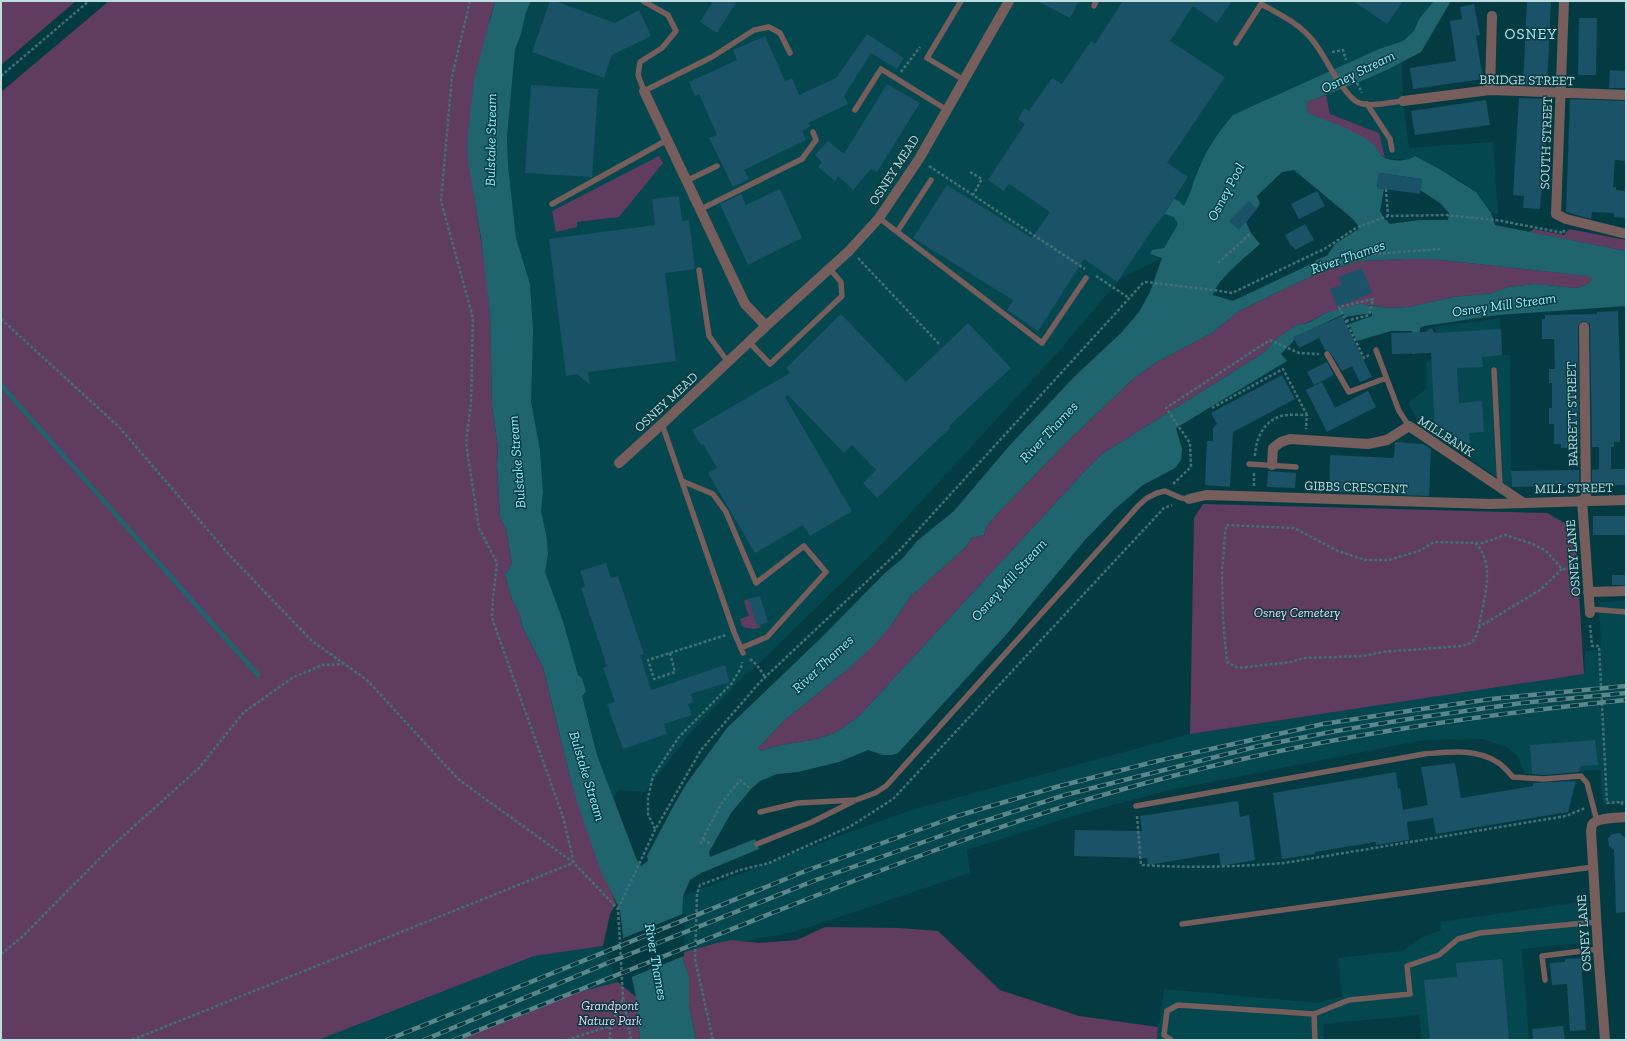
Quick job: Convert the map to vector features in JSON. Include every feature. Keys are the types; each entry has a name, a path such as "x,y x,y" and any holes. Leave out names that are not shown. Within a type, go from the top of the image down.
{"street":[{"name":"OSNEY MEAD","path":"619,463 766,326 830,269 849,251 879,218 919,159 1009,1"},
{"name":"SOUTH STREET","path":"1564,1 1556,214 1566,219 1626,234"},
{"path":"1490,90 1492,16"},
{"name":"BRIDGE STREET","path":"1403,100 1490,90 1626,95"},
{"path":"644,91 744,304 766,326"},
{"name":"BARRETT STREET","path":"1584,327 1584,500"},
{"name":"MILLBANK","path":"1272,465 1273,448 1281,442 1290,439 1368,444 1387,440 1409,426 1522,502"},
{"name":"GIBBS CRESCENT","path":"1190,499 1206,495 1429,503 1490,504 1522,502"},
{"name":"OSNEY LANE","path":"1584,500 1590,611"},
{"name":"MILL STREET","path":"1522,502 1626,500"},
{"path":"1588,592 1626,591"},
{"path":"1595,823 1608,818 1626,817"},
{"name":"OSNEY LANE","path":"1595,823 1593,867 1605,1040"}],"lane":[{"path":"644,1 668,15 676,31 662,48 640,62 638,75 644,91 712,57 754,30 769,27 780,33 790,53"},
{"path":"962,1 927,58 964,80"},
{"path":"1236,43 1262,4 1295,23 1314,42 1347,92 1357,102 1367,104 1403,100"},
{"path":"855,110 881,69 947,110"},
{"path":"1367,104 1390,139 1392,150"},
{"path":"699,210 802,159 816,140 813,132"},
{"path":"552,204 666,140"},
{"path":"686,181 717,166"},
{"path":"897,232 931,180"},
{"path":"879,218 1042,344 1086,278"},
{"path":"749,342 770,364 842,296 841,282 830,269"},
{"path":"699,270 709,336 728,362"},
{"path":"1376,350 1399,411 1409,426"},
{"path":"1327,354 1349,392 1386,378"},
{"path":"1494,370 1500,487"},
{"path":"662,424 682,482 734,632 742,650 767,637 826,572 804,546 756,582 726,512 713,494 682,482"},
{"path":"1249,464 1296,467"},
{"path":"757,844 812,822 856,800 875,793 886,786 1139,505 1152,495 1165,491 1181,498 1190,499"},
{"path":"1590,611 1626,612"},
{"path":"1136,806 1424,754 1452,751 1482,755 1498,762 1513,777 1543,779 1581,776 1587,783 1593,805 1595,823"},
{"path":"760,812 798,803 856,800"},
{"path":"1182,924 1593,867"},
{"path":"1171,1040 1164,1035 1167,1012 1178,1005 1314,1014 1349,1000 1410,994 1407,966 1439,955 1458,940 1480,933 1596,922"},
{"path":"1545,980 1542,956 1598,949"},
{"path":"1314,1014 1315,1040"}],"path":[{"path":"1,76 89,1"},
{"path":"470,1 452,76 441,201 473,318 471,403 466,443 479,528 497,563 492,618 563,817 574,863"},
{"path":"1343,50 1346,60"},
{"path":"919,159 1129,298"},
{"path":"970,172 982,179 973,195"},
{"path":"1386,189 1387,217"},
{"path":"631,1040 623,997 618,909 655,830 701,750 766,677 898,552 1142,283 1146,282 1232,293 1326,248 1356,228 1387,217 1446,216 1496,220 1564,233"},
{"path":"1218,263 1251,233"},
{"path":"1339,263 1371,254 1440,249"},
{"path":"853,253 940,345"},
{"path":"1346,321 1369,315 1373,299 1339,307 1364,358 1376,350"},
{"path":"1,319 119,427 238,563 312,641 368,680 458,779 574,863 618,909"},
{"path":"1165,491 1181,478 1190,467 1190,443 1166,408 1270,340 1299,353 1327,354"},
{"path":"1212,408 1283,368 1307,415"},
{"path":"712,1040 696,959 697,894 700,885 740,870 769,863 851,826 893,799 1164,508 1190,499"},
{"path":"1475,543 1486,558 1488,576 1479,627 1475,640 1471,644 1383,652 1363,656 1303,658 1291,662 1238,668 1227,662 1223,619 1222,570 1226,525 1294,528 1338,550 1365,560 1389,560 1420,551 1434,542 1483,543 1505,535 1545,550 1562,569"},
{"path":"1479,627 1540,590 1562,569 1569,569"},
{"path":"1590,611 1592,646 1599,646 1607,802 1622,802"},
{"path":"670,653 675,672 654,679 648,660 734,632"},
{"path":"742,650 757,665 766,677"},
{"path":"655,830 648,814 648,798 653,776 679,737 732,683 741,668 742,650"},
{"path":"1,954 21,938 111,846 199,768 243,713 292,678 322,665 344,664"},
{"path":"700,844 722,804 740,780 751,789"},
{"path":"1136,806 1142,865 1239,867 1284,863 1566,816 1593,805"},
{"path":"703,839 712,845"},
{"path":"132,1040 574,863"},
{"path":"610,1040 610,1026 623,997"},
{"path":"567,1040 610,1026"}],"shaded area":[{"path":"531,1 1434,1 1419,19 1414,31 1403,41 1379,49 1233,116 1227,122 1198,168 1192,192 1184,207 1179,201 1165,214 1174,217 1178,224 1164,248 1152,250 1150,255 1162,258 1120,279 1058,352 885,541 745,675 691,732 645,792 618,790 613,799 597,754 582,696 586,692 582,678 578,675 563,621 545,572 548,554 547,539 541,511 543,493 540,450 531,402 530,284 516,238 508,166 507,137 515,50 521,34 526,12"},
{"path":"1402,62 1403,101 1409,148 1493,142 1498,214 1491,213 1476,192 1461,181 1415,156 1410,160 1385,158 1379,133 1330,114 1326,95 1357,83"},
{"path":"1500,318 1502,355 1510,355 1511,488 1418,421 1408,403 1427,388 1426,362 1438,360 1435,327"},
{"path":"1626,601 1626,803 1603,804 1600,770 1525,774 1517,755 1506,747 1483,739 1423,740 1166,791 1079,814 967,850 970,873 794,932 681,953 683,896 833,838 915,809 1190,734 1584,674 1585,651 1601,650 1599,602"},
{"path":"1581,902 1584,943 1522,949 1529,1040 1422,1040 1419,1015 1323,1024 1324,1040 1157,1040 1164,989 1318,1003 1342,996 1338,958 1403,951 1421,938 1441,930 1440,922"},
{"path":"603,946 618,982 477,1040 318,1040 534,956"}],"green space":[{"path":"1,1 76,1 1,65"},
{"path":"109,1 495,1 490,18 472,182 487,279 490,313 492,405 498,448 497,465 500,517 506,529 512,563 505,575 512,599 520,615 522,626 543,667 571,781 590,838 616,904 610,914 603,946 534,956 318,1040 1,1040 1,92"},
{"path":"1326,95 1330,114 1379,133 1385,158 1378,152 1373,144 1335,124 1308,113 1306,102"},
{"path":"659,156 663,163 619,217 577,222 577,227 556,232 552,211"},
{"path":"1534,229 1564,235 1569,229 1626,240 1626,251 1529,232"},
{"path":"1432,259 1589,276 1592,279 1588,284 1577,288 1534,284 1508,287 1493,293 1453,297 1409,307 1387,308 1370,305 1328,312 1307,323 1297,325 1278,337 1263,353 1102,454 860,715 834,733 825,736 761,751 758,748 786,719 848,669 892,624 910,597 967,546 971,538 984,535 986,527 998,513 1066,443 1133,379 1155,363 1212,333 1239,311 1320,272 1322,273 1325,269 1339,263 1341,267 1359,261"},
{"name":"Osney Cemetery","path":"1203,504 1547,513 1575,529 1584,674 1190,734 1194,518"},
{"path":"748,599 761,627 756,629 742,626 740,619 749,616 744,601"},
{"path":"825,927 899,928 938,931 1000,990 1079,1016 1158,1027 1157,1040 696,1040 689,1005 689,977 681,953 732,940 759,943 797,940"},
{"name":"Grandpont Nature Park","path":"618,982 636,997 640,1040 459,1040 564,996"}],"water":[{"path":"495,1 531,1 526,12 521,34 515,50 507,137 508,166 516,238 530,284 533,331 531,402 540,450 543,493 541,511 547,539 548,554 545,572 563,621 578,675 582,678 586,692 582,696 597,755 636,858 641,866 648,861 647,856 687,783 727,728 822,637 885,573 903,558 917,541 954,511 1010,445 1074,377 1121,333 1139,312 1150,292 1162,258 1150,254 1152,250 1164,248 1178,224 1174,217 1164,214 1174,199 1179,201 1184,206 1205,154 1233,115 1379,49 1403,41 1414,31 1419,19 1434,1 1451,1 1421,52 1389,69 1307,102 1308,113 1360,135 1373,144 1385,158 1401,160 1409,159 1415,156 1441,170 1476,192 1491,213 1495,225 1626,251 1626,306 1498,315 1424,326 1420,328 1418,353 1412,354 1412,331 1391,331 1357,341 1349,324 1372,316 1372,313 1345,317 1344,314 1299,335 1281,354 1287,361 1176,428 1182,449 1181,460 1175,468 1143,485 1114,510 1085,540 1005,636 898,753 883,755 868,750 839,762 798,772 777,774 760,781 751,789 731,813 709,852 710,857 755,839 759,849 701,873 690,880 683,896 681,953 689,977 689,1005 696,1040 640,1040 636,997 623,936 620,910 600,869 579,808 543,667 522,626 520,615 512,599 505,575 512,563 506,529 500,517 497,465 498,448 492,405 490,313 481,238 468,161 467,142 474,80","holes":["1294,170 1353,219 1360,228 1335,244 1327,256 1233,301 1213,295 1220,282 1226,275 1260,244 1251,233 1246,222 1260,204 1257,196 1282,172","1379,173 1422,179 1420,190 1440,203 1449,213 1448,220 1420,220 1389,224 1380,211 1384,189 1377,188","1432,259 1588,276 1592,279 1588,284 1577,288 1534,284 1508,287 1493,293 1453,297 1409,307 1387,308 1360,304 1328,312 1308,323 1297,325 1278,337 1263,353 1102,454 860,715 834,733 825,736 761,751 758,748 786,719 848,669 873,646 892,624 910,597 967,546 971,538 984,535 986,527 998,513 1066,443 1133,379 1155,363 1212,333 1239,311 1320,272 1322,273 1326,271 1325,269 1338,263 1340,267 1359,261"]}],"pier":[{"path":"685,913 684,956 629,978 621,939"}],"building":[{"path":"550,1 555,1 615,23 639,10 651,36 612,55 604,78 532,52"},
{"path":"713,1 737,1 717,33 700,22"},
{"path":"1037,1 1079,1 1070,18"},
{"path":"1123,1 1232,1 1217,23 1193,6 1170,41 1225,77 1167,163 1188,177 1160,221 1159,220 1117,282 1084,259 1038,331 1007,310 1013,300 913,238 947,185 1032,238 1050,212 1009,184 1004,191 988,180 1025,124 1018,119 1025,108 1029,111 1052,78 1062,84 1091,41 1095,44"},
{"path":"1353,1 1403,1 1387,24"},
{"path":"1527,1 1551,1 1547,86 1523,85"},
{"path":"1474,4 1480,35 1476,36 1483,79 1413,89 1410,68 1456,61 1450,21 1462,19 1460,7"},
{"path":"1579,18 1597,18 1596,75 1578,75"},
{"path":"867,34 904,58 897,69 871,53 844,96 848,104 808,123 811,126 802,131 806,140 744,170 749,179 733,187 709,138 717,135 699,94 695,96 689,82 737,60 733,50 765,36 785,81 792,78 799,95 836,78"},
{"path":"1610,70 1626,71 1626,88 1609,88"},
{"path":"887,84 920,103 877,172 871,169 853,190 838,176 835,181 818,167 822,162 815,155 828,141 844,154"},
{"path":"531,85 598,89 592,177 525,173"},
{"path":"1519,98 1549,99 1540,209 1523,208 1524,196 1513,195"},
{"path":"1570,99 1626,101 1626,161 1615,160 1613,187 1616,187 1616,190 1625,191 1626,218 1614,217 1614,213 1592,212 1591,219 1566,212"},
{"path":"1486,100 1490,125 1415,135 1411,111"},
{"path":"1379,173 1422,179 1420,194 1377,188"},
{"path":"780,189 802,238 748,265 720,204 741,194 746,205"},
{"path":"1317,191 1325,206 1299,219 1291,204"},
{"path":"679,196 682,221 689,220 695,269 665,273 676,361 588,372 590,385 577,374 566,376 549,239 655,225 652,199"},
{"path":"1249,201 1257,209 1239,230 1229,221"},
{"path":"1305,224 1314,240 1295,250 1285,235"},
{"path":"1362,268 1372,293 1337,307 1330,289 1342,285 1339,277"},
{"path":"1618,311 1620,442 1614,442 1614,447 1611,447 1611,469 1626,469 1626,485 1592,486 1592,470 1599,469 1599,447 1592,447 1590,324 1584,321 1579,324 1578,327 1579,447 1561,448 1561,444 1554,444 1554,424 1549,424 1549,408 1552,408 1552,383 1549,383 1549,369 1555,369 1554,339 1542,339 1542,319 1545,319 1545,315 1597,314 1597,312"},
{"path":"841,314 906,382 968,323 1011,368 949,426 950,428 877,498 863,483 876,470 852,445 844,453 788,395 785,397 852,511 810,536 803,525 755,553 708,473 717,468 703,444 701,445 692,430 790,373 786,368"},
{"path":"1342,316 1372,377 1360,382 1352,366 1342,371 1330,352 1325,350 1319,338 1299,348 1293,337"},
{"path":"1431,328 1435,333 1501,329 1502,355 1482,357 1483,367 1457,368 1459,403 1482,401 1484,432 1469,433 1470,445 1454,446 1453,432 1435,432 1431,353 1392,354 1391,333 1425,332"},
{"path":"1327,362 1334,375 1314,385 1307,372"},
{"path":"1282,375 1295,399 1233,432 1230,487 1205,485 1207,441 1213,441 1213,428 1217,424 1211,413"},
{"path":"1322,382 1335,408 1368,391 1376,407 1327,432 1306,390"},
{"path":"1395,442 1423,444 1431,449 1429,496 1329,492 1330,455 1394,458"},
{"path":"1579,470 1579,486 1512,487 1511,471"},
{"path":"1268,471 1296,473 1295,488 1267,487"},
{"path":"1593,516 1626,516 1626,535 1593,535"},
{"path":"606,563 611,578 618,576 644,654 640,655 651,690 725,665 729,682 691,694 693,702 688,704 692,715 664,724 667,734 623,749 607,704 615,702 603,668 607,666 581,588 585,586 580,571"},
{"path":"1612,575 1626,575 1626,585 1612,585"},
{"path":"760,596 768,622 757,626 748,599"},
{"path":"1595,740 1598,765 1581,766 1579,772 1543,775 1532,774 1530,745"},
{"path":"1455,763 1461,798 1533,786 1533,783 1576,781 1568,812 1436,834 1433,818 1407,822 1409,840 1376,845 1376,842 1282,859 1273,793 1396,772 1403,810 1428,805 1421,767"},
{"path":"1238,801 1240,817 1249,815 1255,860 1221,866 1219,853 1148,865 1147,858 1074,856 1075,830 1142,831 1140,816"},
{"path":"1620,833 1626,839 1626,912 1616,913 1614,850 1609,846 1608,838 1612,834"},
{"path":"1581,958 1586,1030 1570,1031 1567,984 1552,985 1550,963 1565,962 1565,959"},
{"path":"1502,959 1509,1040 1430,1040 1424,980 1457,977 1456,963"},
{"path":"1563,1026 1565,1040 1533,1040 1532,1029"}],"waterway":[{"path":"1,385 258,675"}],"railway":[{"path":"387,1040 808,870 957,816 1056,787 1153,762 1323,724 1491,699 1626,686"},
{"path":"424,1040 610,962 816,880 963,828 1065,795 1259,746 1336,731 1522,703 1626,693"},
{"path":"454,1040 772,913 938,849 994,829 1108,794 1222,764 1336,740 1451,721 1626,700"}],"district":[{"name":"OSNEY","path":"1531,34"}],"water label":[{"name":"Osney Stream","path":"1358,72"},
{"name":"Bulstake Stream","path":"491,140"},
{"name":"Osney Pool","path":"1226,192"},
{"name":"River Thames","path":"1348,257"},
{"name":"Osney Mill Stream","path":"1504,305"},
{"name":"River Thames","path":"1049,432"},
{"name":"Bulstake Stream","path":"517,462"},
{"name":"Osney Mill Stream","path":"1009,580"},
{"name":"River Thames","path":"823,664"},
{"name":"Bulstake Stream","path":"587,776"},
{"name":"River Thames","path":"656,962"}]}
